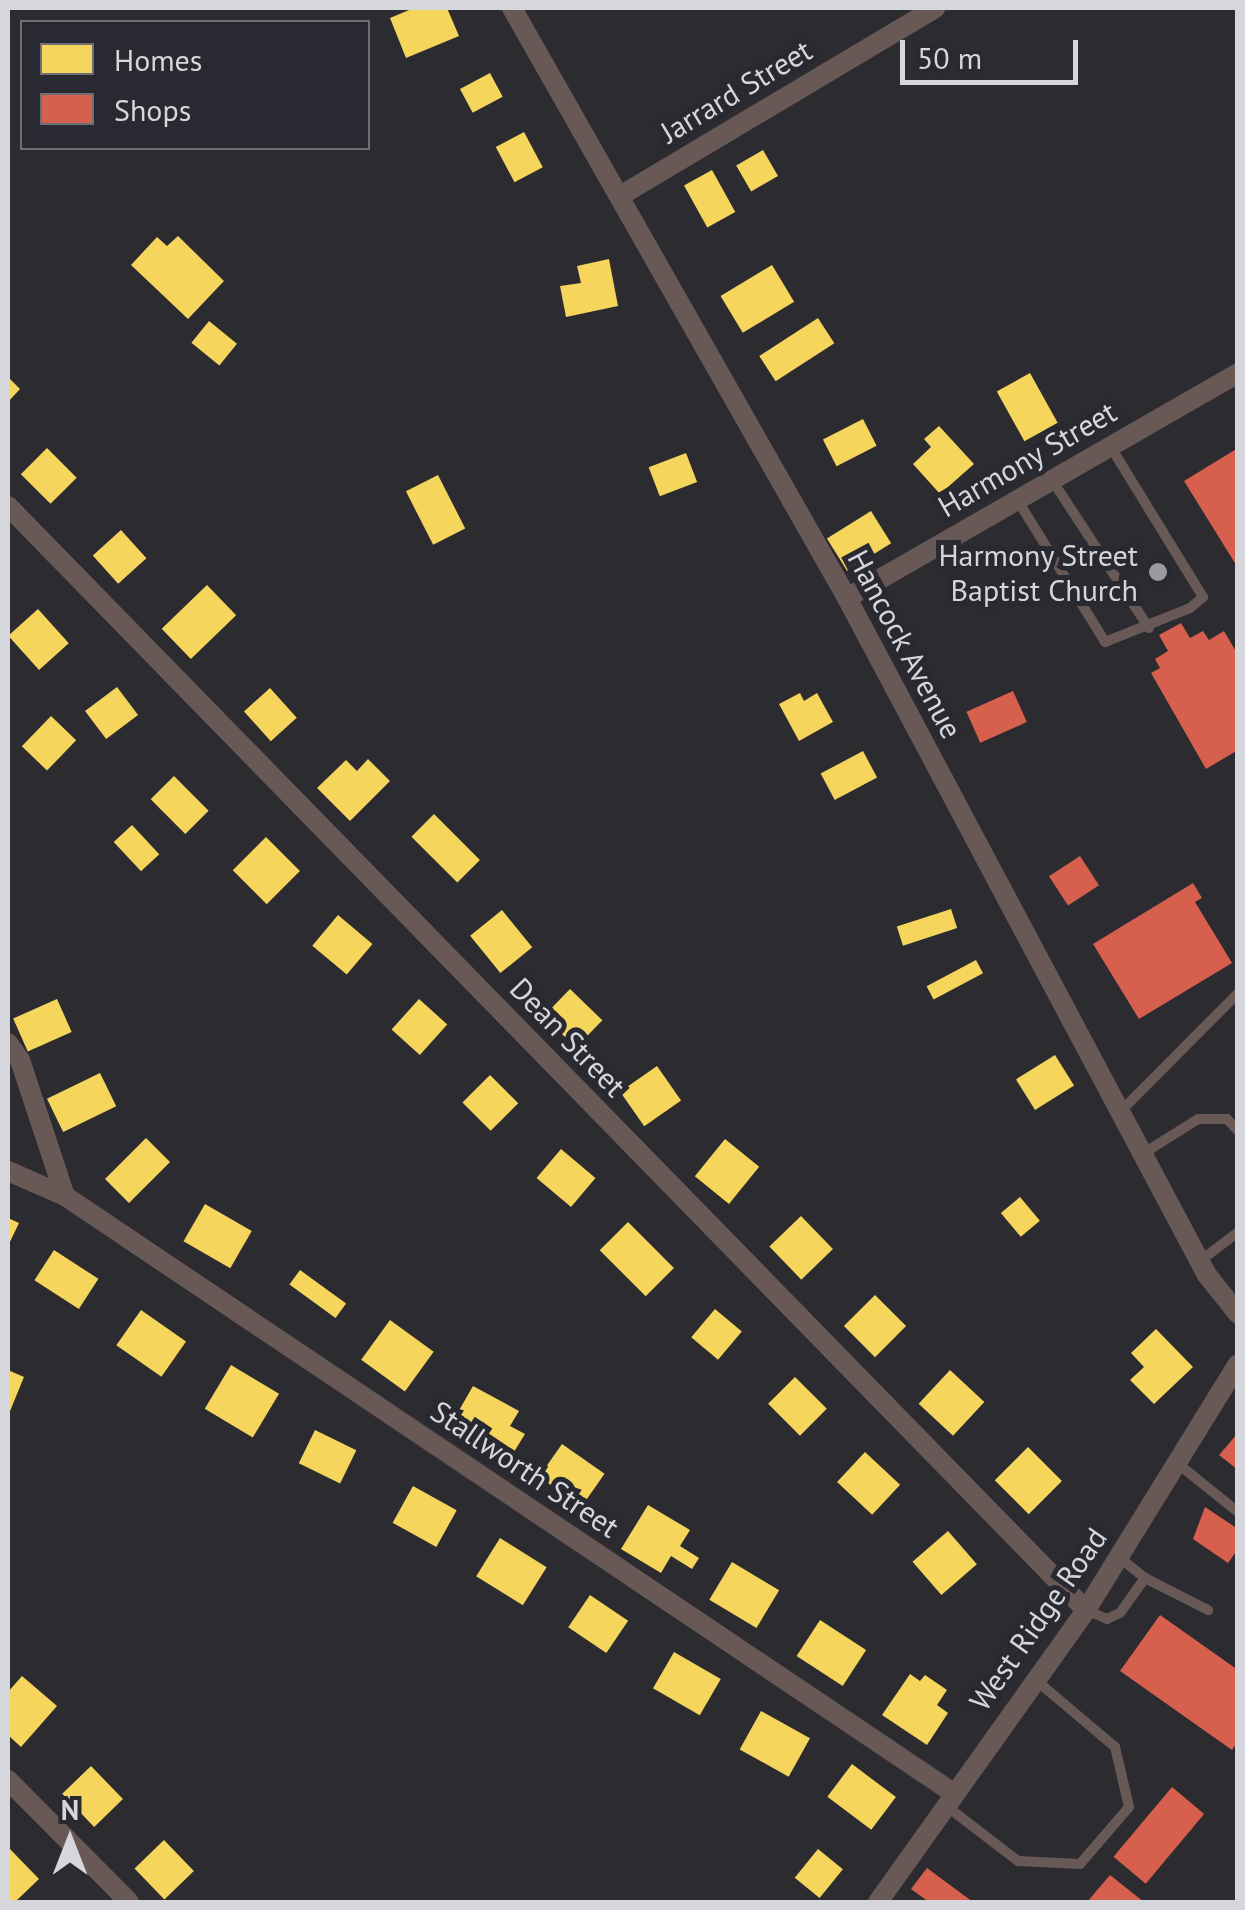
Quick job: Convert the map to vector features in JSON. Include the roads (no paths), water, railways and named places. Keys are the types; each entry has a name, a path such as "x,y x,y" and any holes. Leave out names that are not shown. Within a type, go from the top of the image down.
{"street":[{"name":"Hancock Avenue","path":"512,8 847,598 1200,1261 1238,1314"},
{"name":"Jarrard Street","path":"620,196 935,8"},
{"name":"Harmony Street","path":"847,598 1238,373"},
{"name":"Dean Street","path":"8,506 1086,1610"},
{"path":"8,1044 20,1060 65,1196"},
{"name":"Stallworth Street","path":"8,1171 65,1196 948,1798"},
{"name":"West Ridge Road","path":"878,1902 948,1798 1086,1610 1238,1364"},
{"path":"8,1780 129,1902"}],"lane":[{"path":"1018,500 1105,642 1149,628 1203,597 1110,446"},
{"path":"1052,480 1149,628"},
{"path":"1120,1112 1238,993"},
{"path":"1143,1154 1198,1119 1228,1119 1238,1131"},
{"path":"1200,1261 1238,1232"},
{"path":"1176,1463 1238,1512"},
{"path":"1119,1557 1145,1578 1208,1610"},
{"path":"1086,1610 1107,1619 1120,1613 1145,1578"},
{"path":"948,1798 1018,1861 1080,1864 1129,1807 1115,1747 1035,1680"}],"place":[{"name":"Harmony Street Baptist Church","path":"1158,572"}]}
